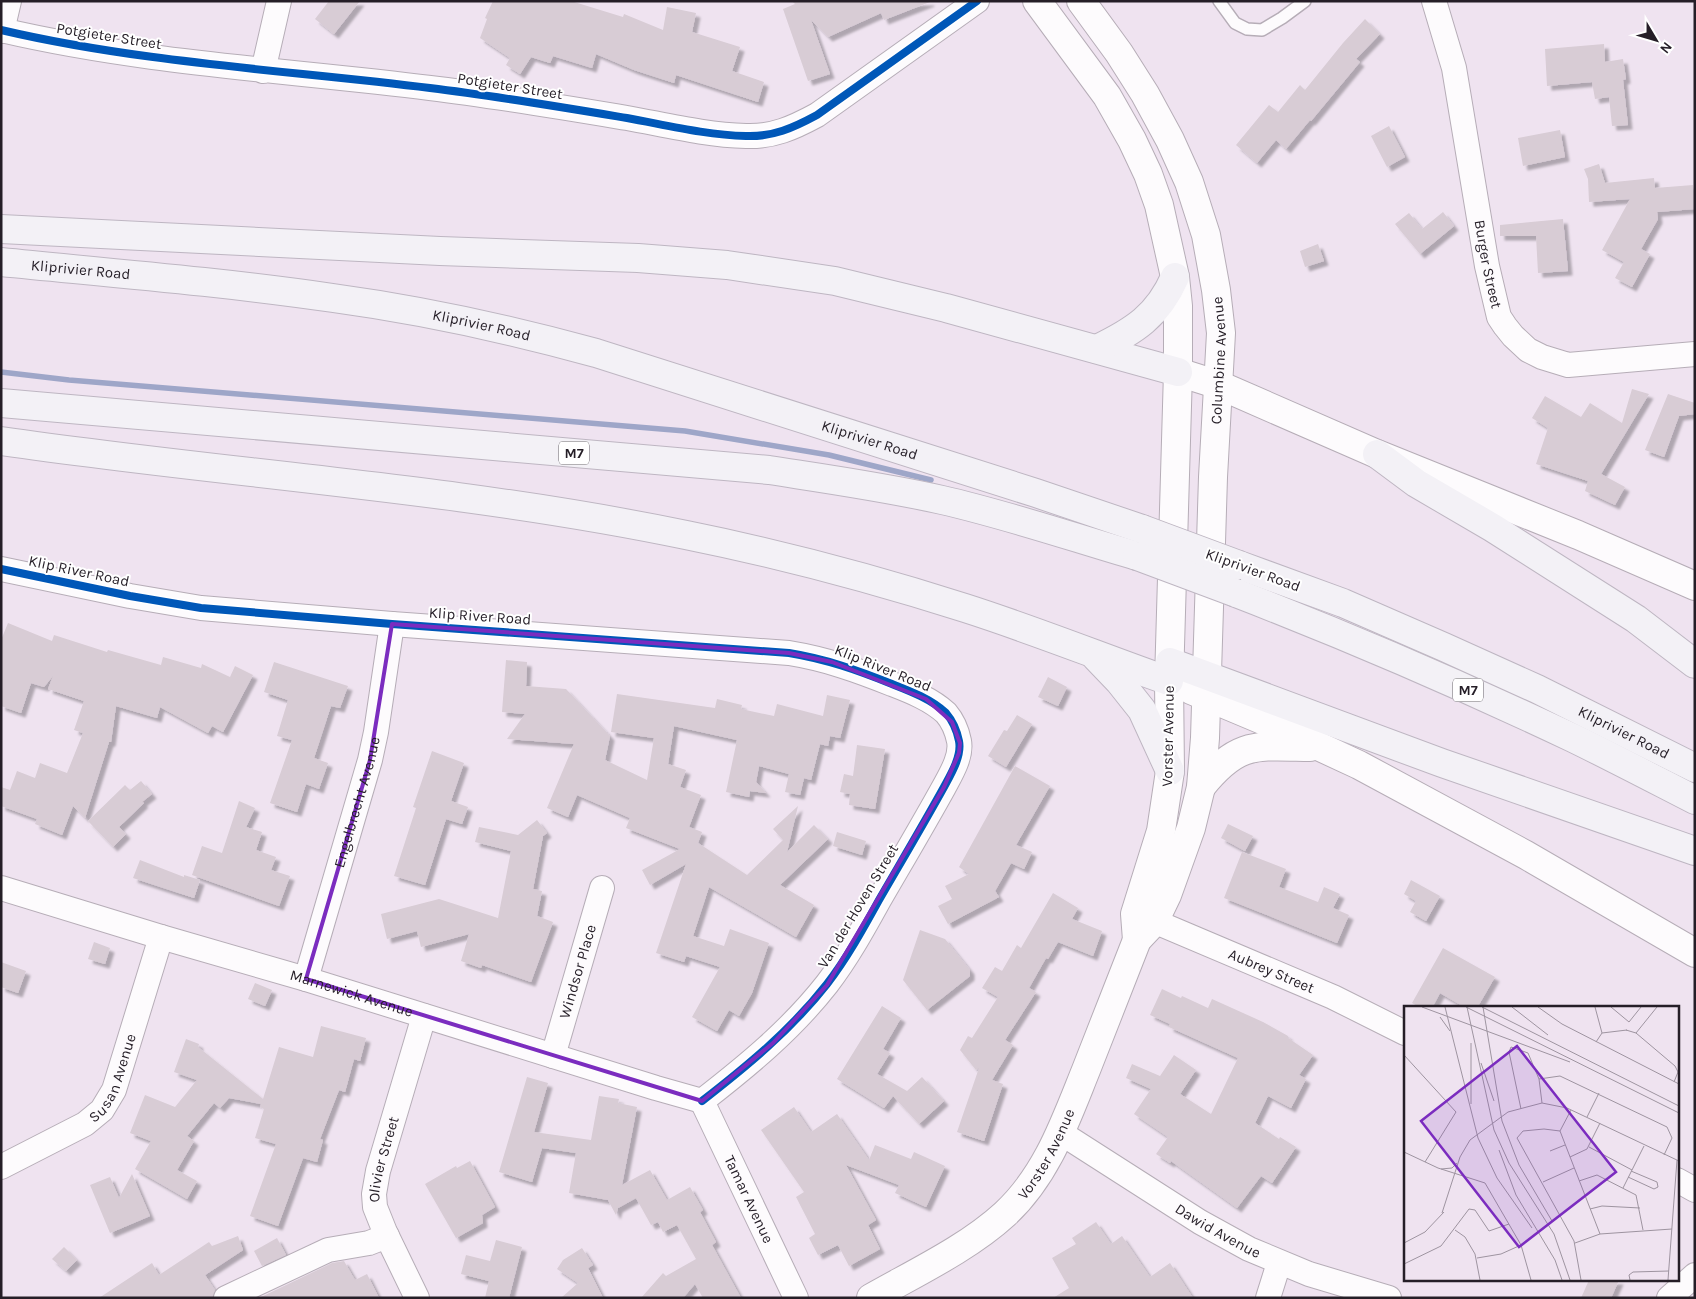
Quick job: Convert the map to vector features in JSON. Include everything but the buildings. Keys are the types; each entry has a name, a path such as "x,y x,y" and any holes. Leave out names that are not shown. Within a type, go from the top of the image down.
{"main road":[{"path":"1037,1 1107,96 1132,140 1148,174 1158,205 1175,277 1178,306 1178,372"},
{"name":"Columbine Avenue","path":"1081,1 1146,94 1189,182 1206,235 1216,290 1221,333 1210,574"},
{"path":"1106,1 1119,53"},
{"path":"1,229 440,251 638,258 727,265 835,282 946,308 1097,349 1219,385 1376,454 1578,535 1695,586"},
{"name":"Kliprivier Road","path":"1,262 333,298 453,319 546,339 596,353 1036,493 1142,529 1343,603 1537,689 1695,768"},
{"path":"1097,349 1134,330 1147,318 1169,290 1175,277"},
{"name":"Vorster Avenue","path":"871,1298 980,1234 1005,1214 1028,1190 1043,1168 1061,1133 1142,925 1161,831 1170,771 1169,672 1178,372"},
{"name":"Kliprivier Road","path":"1,403 769,470 943,500 1136,556 1329,629 1436,675 1575,739 1695,800"},
{"path":"1,441 90,454 429,493 557,511 686,535 816,565 967,609 1092,652 1169,672 1434,759 1695,851"},
{"path":"1376,454 1416,483 1493,528 1636,619 1695,664"},
{"name":"Vorster Avenue","path":"1142,925 1177,871 1202,787 1210,574"},
{"path":"1092,652 1119,681 1142,710 1170,771"},
{"path":"1207,686 1458,818 1695,953"},
{"path":"1202,787 1228,759 1252,748 1270,746 1320,747"}],"street":[{"path":"2,31 9,1"},
{"path":"263,71 279,1"},
{"name":"Potgieter Street","path":"2,31 131,55 428,88 508,99 714,133 764,136 777,134 816,116 977,1"},
{"name":"Burger Street","path":"1434,1 1454,68 1487,266 1499,317 1505,326 1528,350 1542,357 1568,365 1695,354"},
{"name":"Klip River Road","path":"1,569 130,596 200,608 789,653 853,668 926,699 946,714"},
{"name":"Engelbrecht Avenue","path":"306,979 370,760 392,624"},
{"name":"Van der Hoven Street","path":"702,1101 754,1061 773,1043 808,1007 827,984 853,946 955,767 960,743 957,733 946,714"},
{"name":"Marnewick Avenue","path":"1,888 306,979 702,1101"},
{"name":"Windsor Place","path":"553,1056 602,888"},
{"name":"Aubrey Street","path":"1142,925 1333,997 1404,1032"},
{"name":"Susan Avenue","path":"1,1167 85,1124 102,1110 114,1090 120,1074 161,937"},
{"name":"Olivier Street","path":"417,1298 375,1207 374,1194 375,1183 424,1016"},
{"name":"Tamar Avenue","path":"702,1101 796,1298"},
{"name":"Dawid Avenue","path":"1061,1133 1200,1222 1249,1249 1280,1263 1389,1298"},
{"path":"1678,1181 1695,1190"},
{"path":"226,1298 328,1250 369,1243 387,1236"},
{"path":"1268,1298 1280,1263"}],"lane":[{"path":"1219,1 1235,23 1247,29 1262,30 1306,1"}],"highlighted area":[{"path":"392,624 789,653 832,662 926,699 952,722 960,743 959,753 944,787 827,985 773,1043 702,1101 306,979 370,760"}],"waterway":[{"path":"1,372 69,380 685,431 829,455 931,480"}],"cycle path":[{"path":"1,30 54,41 161,58 455,91 627,118 701,132 756,136 783,131 817,115 977,1"},
{"path":"1,569 130,596 201,608 803,655 866,674 913,693 940,708 950,719 958,737 960,747 955,765 854,943 827,984 799,1017 752,1061 702,1101"}]}
